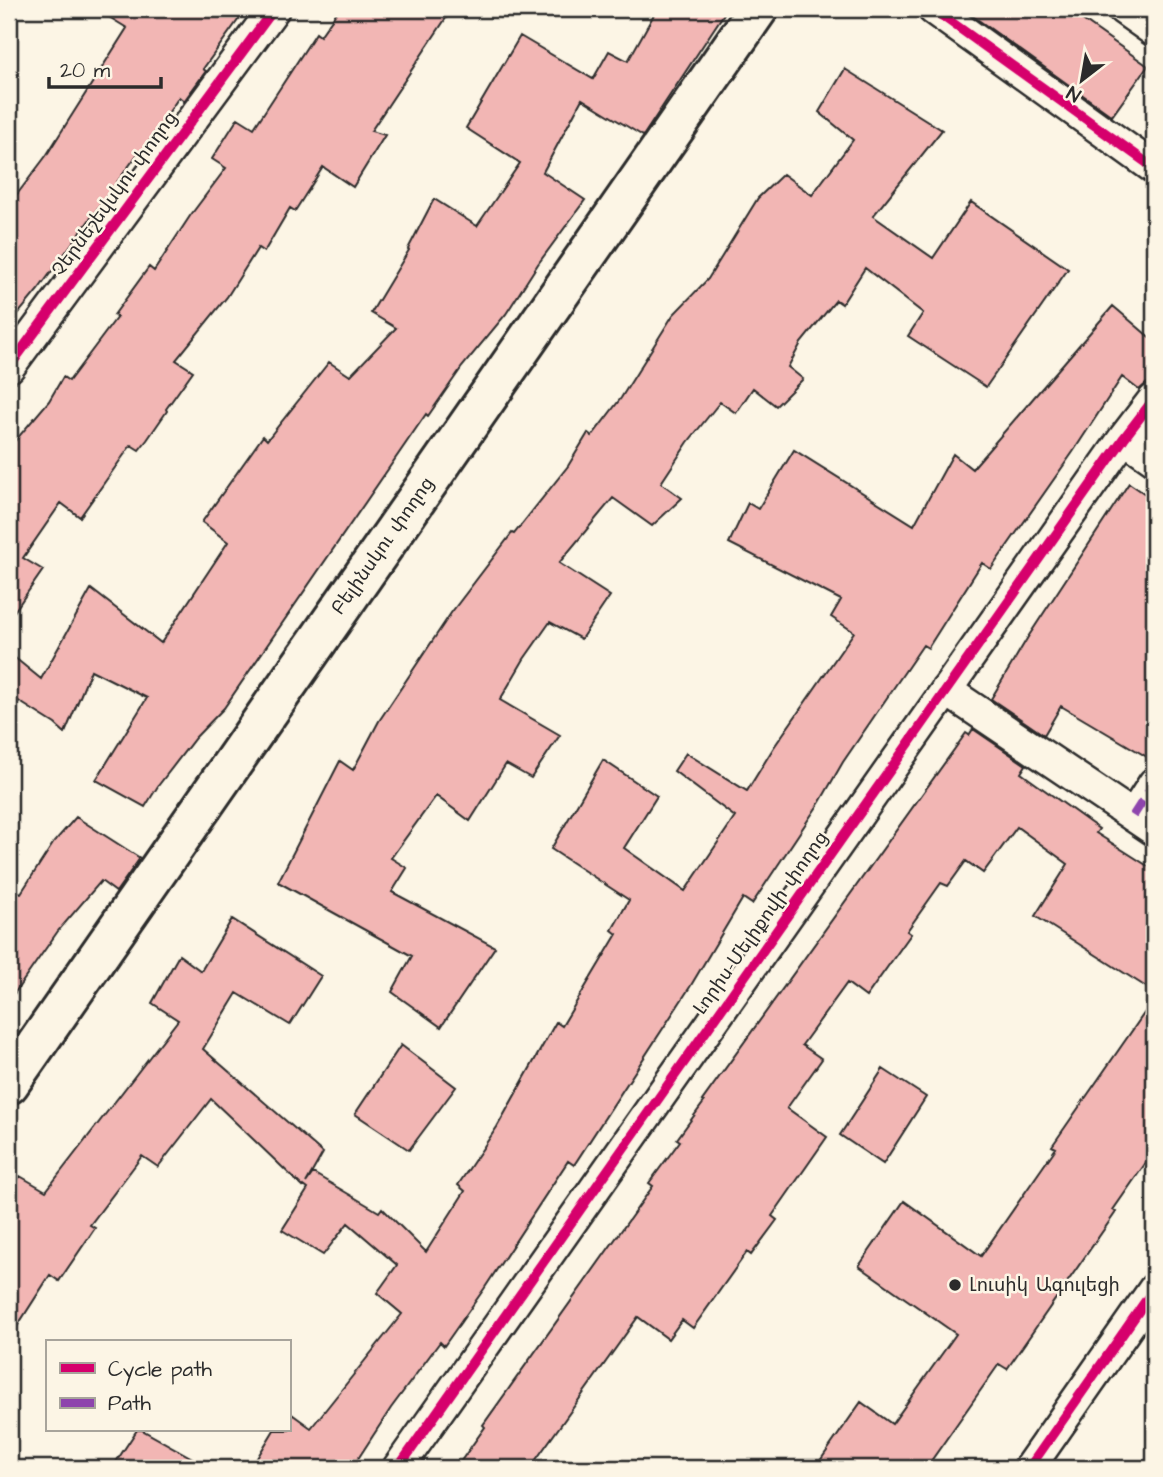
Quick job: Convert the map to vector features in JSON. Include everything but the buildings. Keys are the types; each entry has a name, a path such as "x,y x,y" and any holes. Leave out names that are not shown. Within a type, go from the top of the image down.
{"main road":[{"name":"Բելինսկու փողոց","path":"9,1084 758,9"}],"street":[{"name":"Չերնեշեվսկու փողոց","path":"9,367 274,9"},
{"path":"933,9 1154,168"},
{"path":"1123,9 1154,31"},
{"name":"Լորիս-Մելիքովի փողոց","path":"398,1468 1124,438 1154,400"},
{"path":"1124,438 1154,459"},
{"path":"946,690 1144,823 1154,783"},
{"path":"1029,1468 1154,1289"}],"marked path":[{"path":"1133,816 1154,783"}],"cycle path":[{"path":"9,367 274,9"},
{"path":"933,9 1154,168"},
{"path":"398,1468 1154,399"},
{"path":"1029,1468 1154,1289"}],"place":[{"name":"Լուսիկ Ագուլեցի","path":"955,1285"}]}
